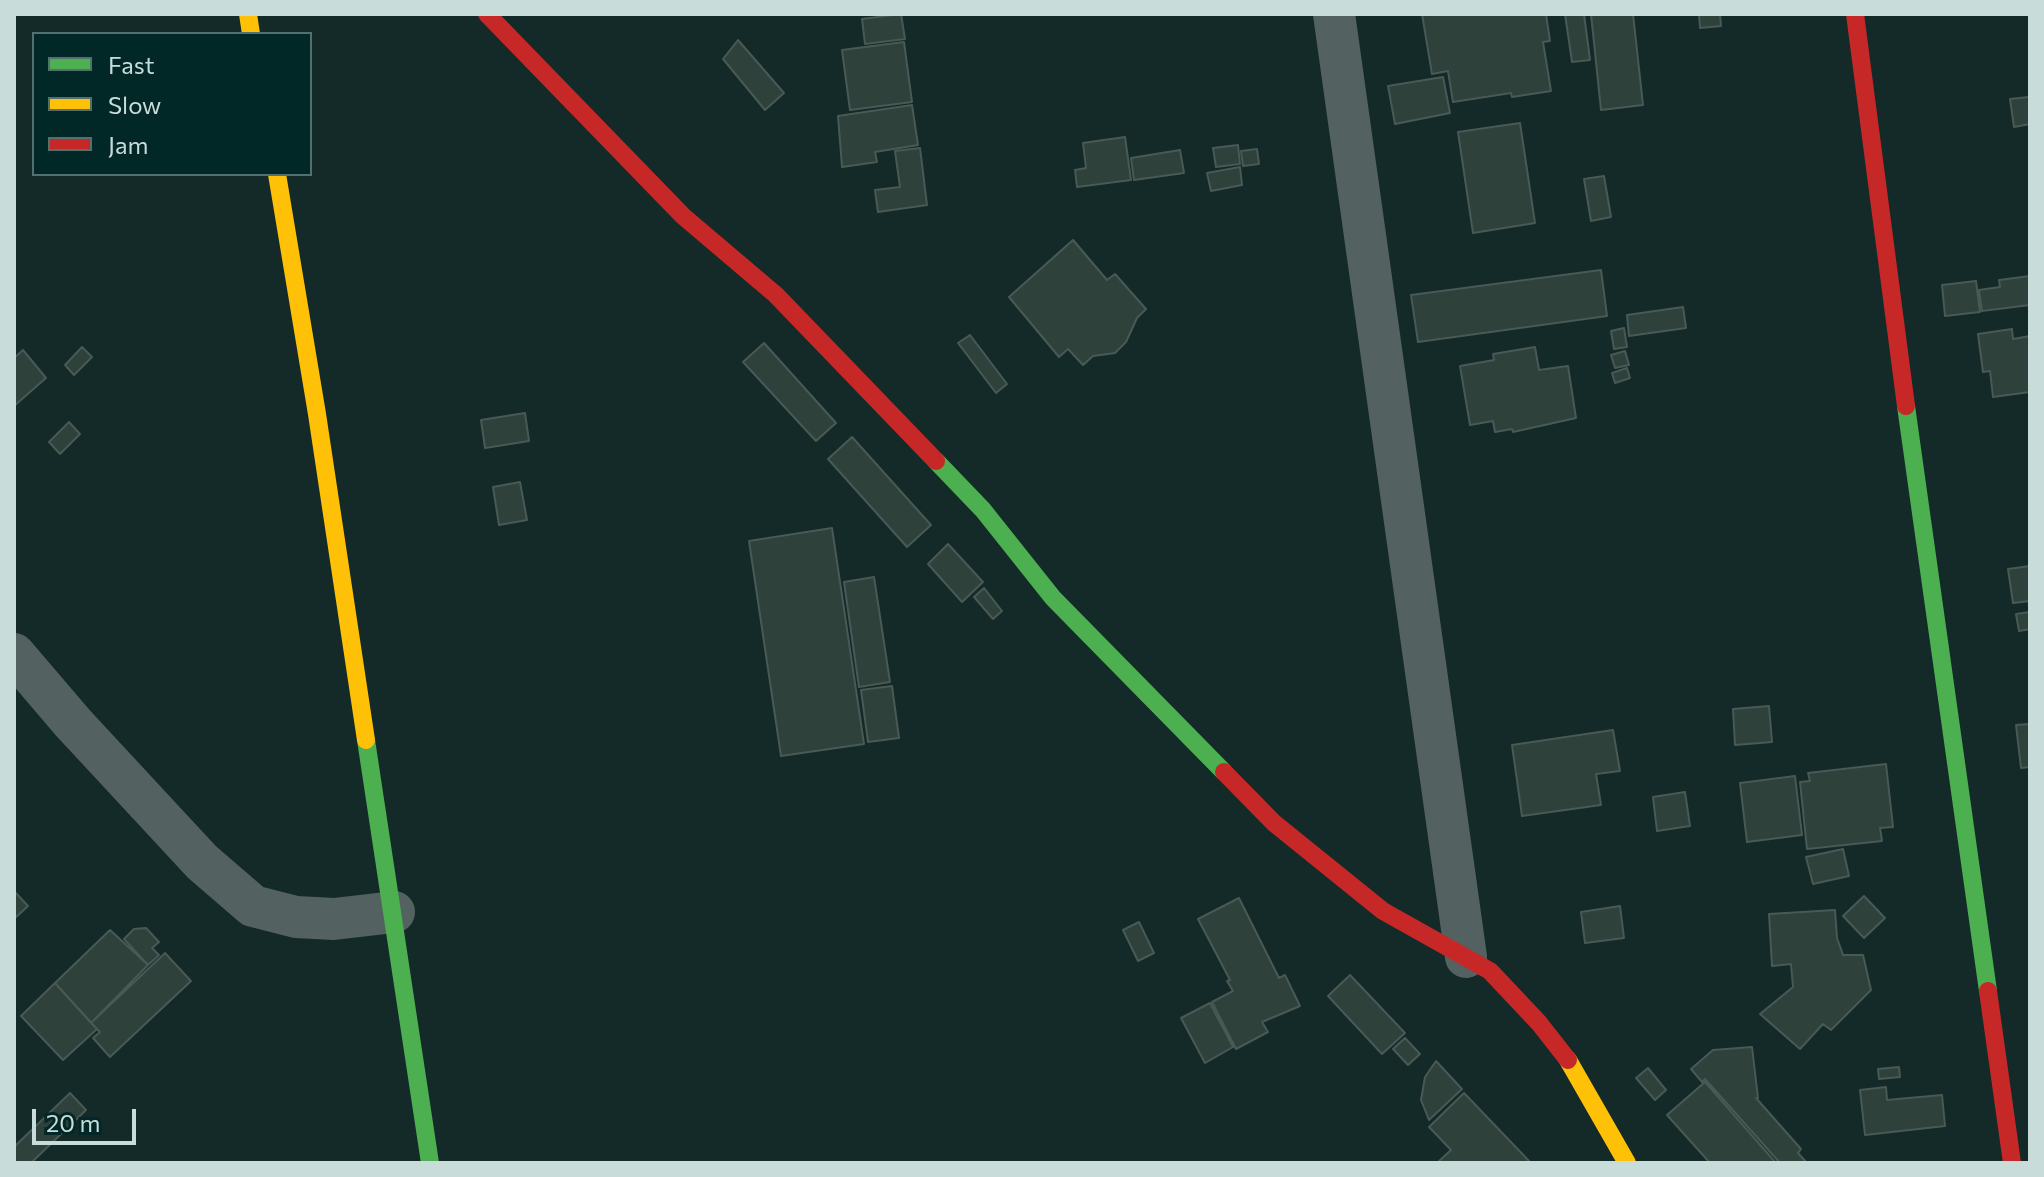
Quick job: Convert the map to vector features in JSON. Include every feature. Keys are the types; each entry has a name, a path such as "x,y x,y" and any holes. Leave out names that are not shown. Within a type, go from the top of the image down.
{"street":[{"path":"487,14 683,216 776,295 983,510 1053,598 1274,823 1383,911 1490,971 1539,1023 1576,1071 1627,1163"},
{"path":"1334,14 1466,957"},
{"path":"1855,14 2012,1163"},
{"path":"277,176 315,399 430,1163"},
{"path":"14,654 73,723 202,862 253,906 296,917 334,919 394,912"}],"building":[{"path":"901,14 905,39 865,44 862,19"},
{"path":"1422,14 1546,14 1550,41 1543,42 1551,91 1512,97 1511,93 1453,102 1448,71 1432,74"},
{"path":"1565,14 1584,14 1590,60 1572,62"},
{"path":"1591,14 1633,14 1643,105 1601,110"},
{"path":"1699,14 1720,14 1721,26 1700,28"},
{"path":"738,40 784,93 765,110 723,59"},
{"path":"904,42 912,102 850,110 842,50"},
{"path":"1443,77 1450,113 1395,124 1388,86"},
{"path":"2029,97 2030,124 2014,127 2010,99"},
{"path":"912,105 918,145 875,152 877,162 842,167 838,116"},
{"path":"1520,123 1535,223 1473,233 1458,132"},
{"path":"1125,137 1131,180 1077,187 1075,170 1086,168 1083,143"},
{"path":"1238,145 1240,164 1216,167 1213,148"},
{"path":"920,148 927,205 878,212 875,190 900,187 895,151"},
{"path":"1257,149 1259,164 1243,166 1241,151"},
{"path":"1180,150 1184,173 1134,180 1131,158"},
{"path":"1240,167 1242,185 1211,191 1207,173"},
{"path":"1604,176 1611,217 1591,221 1584,179"},
{"path":"1073,240 1107,280 1115,274 1146,309 1137,318 1126,342 1115,353 1093,356 1083,365 1068,349 1059,357 1009,297"},
{"path":"1601,270 1607,316 1418,342 1411,295"},
{"path":"2030,276 2030,305 1982,311 1979,290 2000,287 1999,280"},
{"path":"1976,281 1980,312 1945,316 1942,285"},
{"path":"1683,307 1686,328 1629,336 1627,315"},
{"path":"1624,328 1627,347 1614,349 1611,331"},
{"path":"2012,329 2013,339 2030,336 2030,392 1993,397 1990,371 1983,372 1978,334"},
{"path":"970,335 1007,384 996,393 958,343"},
{"path":"764,343 836,423 816,441 743,362"},
{"path":"82,347 92,357 74,375 65,365"},
{"path":"1535,347 1539,370 1568,366 1576,418 1513,432 1512,429 1495,432 1493,421 1470,425 1460,366 1494,360 1493,354"},
{"path":"23,350 46,378 14,406 14,358"},
{"path":"1625,351 1629,365 1615,368 1611,355"},
{"path":"1627,368 1630,378 1615,383 1612,373"},
{"path":"525,413 529,441 485,448 481,420"},
{"path":"69,422 80,434 60,454 49,442"},
{"path":"852,437 931,525 907,547 828,459"},
{"path":"520,482 527,520 499,525 493,487"},
{"path":"832,528 864,744 781,756 749,541"},
{"path":"948,544 983,582 962,602 928,564"},
{"path":"2030,566 2030,601 2013,603 2008,569"},
{"path":"874,577 890,682 859,687 844,582"},
{"path":"984,588 1002,611 993,619 974,597"},
{"path":"2030,612 2030,629 2019,631 2016,614"},
{"path":"892,686 899,738 868,742 861,690"},
{"path":"1769,706 1772,742 1735,745 1733,709"},
{"path":"2030,724 2030,767 2021,768 2016,725"},
{"path":"1613,730 1620,771 1596,774 1601,805 1522,816 1512,745"},
{"path":"1886,764 1893,827 1880,828 1882,841 1807,849 1800,782 1810,781 1808,773"},
{"path":"1795,776 1802,835 1747,842 1740,783"},
{"path":"1685,792 1690,826 1657,831 1653,797"},
{"path":"1843,849 1849,876 1813,884 1806,857"},
{"path":"14,891 28,906 14,919"},
{"path":"1864,896 1885,918 1864,938 1843,916"},
{"path":"1239,898 1279,978 1285,975 1300,1006 1262,1022 1268,1032 1236,1049 1212,1002 1233,991 1227,981 1230,980 1198,919"},
{"path":"1620,906 1624,938 1585,943 1581,912"},
{"path":"1835,910 1837,938 1843,955 1863,955 1871,990 1831,1030 1823,1024 1800,1049 1760,1014 1793,987 1791,964 1772,966 1769,914"},
{"path":"1139,922 1154,953 1138,961 1123,930"},
{"path":"146,928 159,942 152,948 159,955 148,965 124,939 134,929"},
{"path":"110,930 148,965 91,1023 55,983"},
{"path":"165,953 191,981 110,1057 93,1038 100,1032 91,1023"},
{"path":"1350,975 1405,1033 1382,1054 1328,996"},
{"path":"55,983 97,1029 63,1060 21,1016"},
{"path":"1210,1003 1233,1047 1205,1063 1181,1018"},
{"path":"1405,1038 1420,1054 1408,1065 1393,1049"},
{"path":"1752,1047 1756,1098 1801,1149 1798,1153 1807,1163 1780,1163 1705,1079 1702,1082 1691,1069 1713,1050"},
{"path":"1436,1061 1462,1089 1429,1120 1421,1100 1425,1077"},
{"path":"1899,1067 1900,1077 1879,1079 1878,1069"},
{"path":"1648,1068 1666,1090 1655,1100 1636,1078"},
{"path":"1705,1082 1776,1163 1710,1163 1667,1115"},
{"path":"1886,1087 1887,1100 1942,1095 1945,1126 1865,1135 1860,1090"},
{"path":"70,1093 86,1110 31,1163 14,1163 14,1147"},
{"path":"1464,1093 1531,1163 1437,1163 1451,1150 1429,1127"}],"traffic: fast":[{"path":"1906,406 1988,991"},
{"path":"936,461 983,510 1053,598 1224,772"},
{"path":"366,740 430,1163"}],"traffic: slow":[{"path":"248,14 251,32"},
{"path":"277,176 366,740"},
{"path":"1568,1060 1627,1163"}],"traffic: jam":[{"path":"487,14 683,216 776,295 936,461"},
{"path":"1855,14 1906,406"},
{"path":"1224,772 1274,823 1383,911 1490,971 1539,1023 1568,1060"},
{"path":"1988,991 2012,1163"}]}
